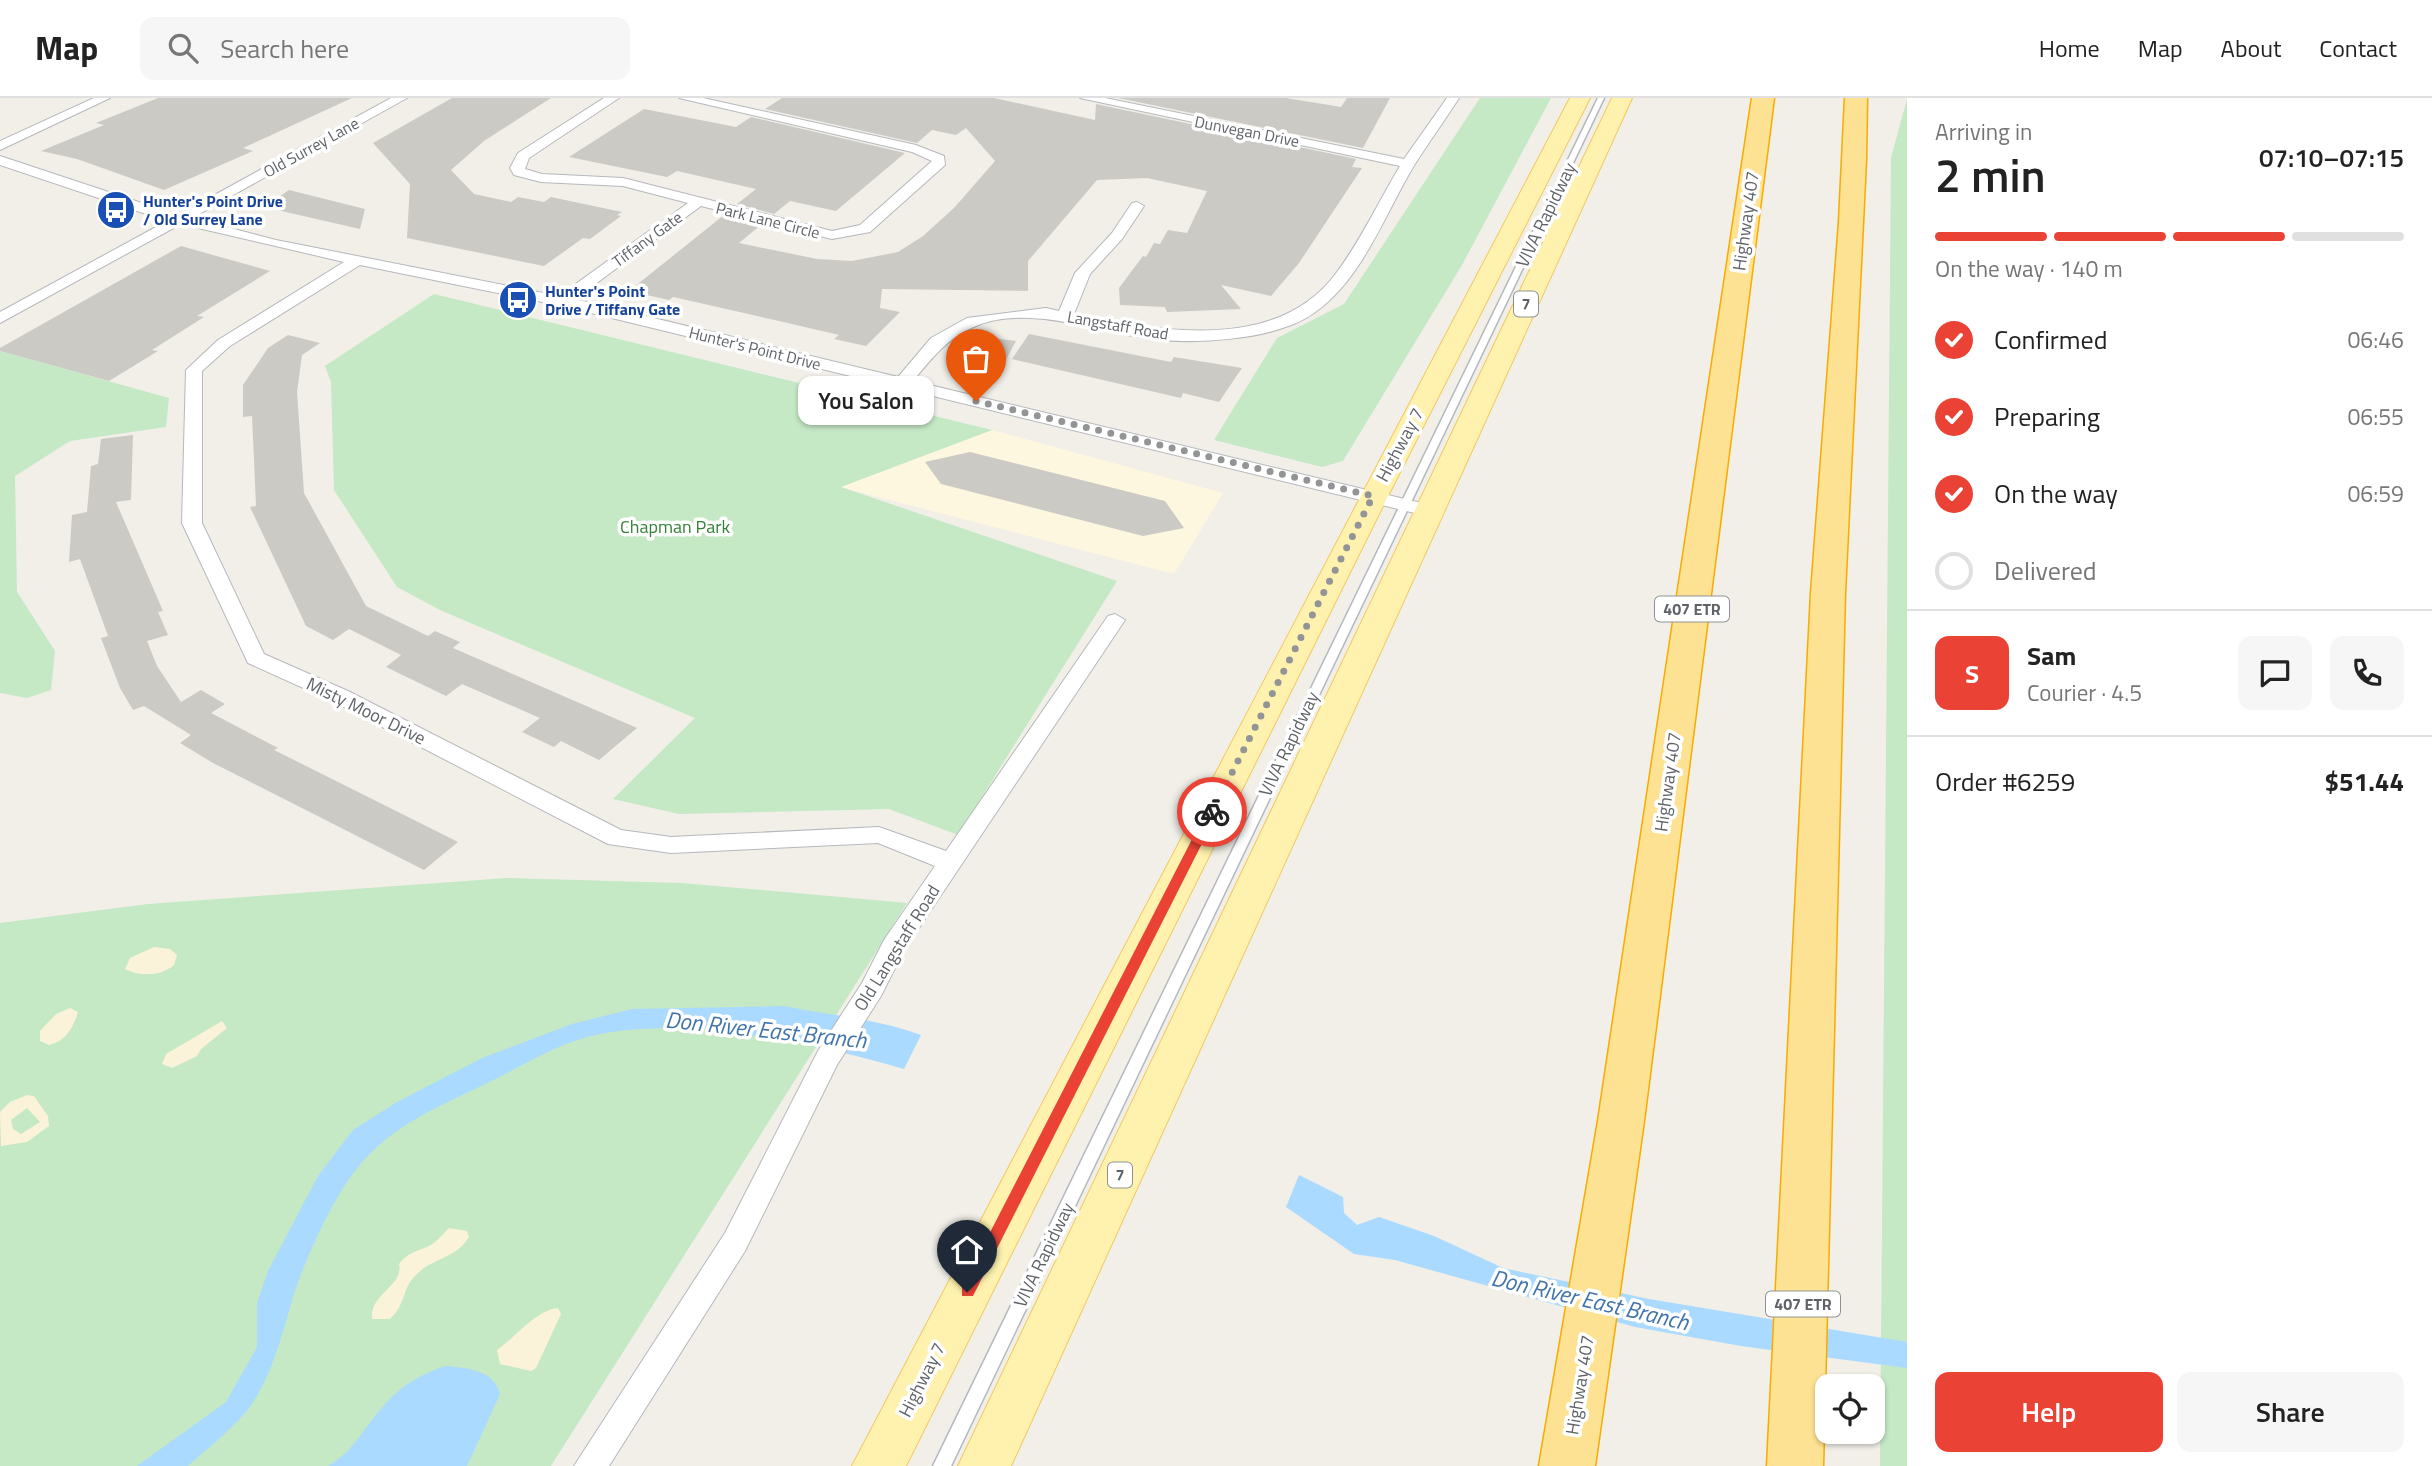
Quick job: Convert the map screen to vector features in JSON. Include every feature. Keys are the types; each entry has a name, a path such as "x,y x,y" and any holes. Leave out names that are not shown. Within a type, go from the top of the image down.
{"highway":[{"name":"Highway 407","path":"1567,1466 1621,1121 1763,98"},
{"name":"407 ETR","path":"1795,1466 1811,1142 1829,589 1855,186 1856,98"},
{"path":"1855,186 1880,102"}],"main road":[{"name":"Highway 7","path":"984,1466 1580,98"},
{"name":"Highway 7","path":"878,1466 1622,98"}],"street":[{"path":"0,146 104,98"},
{"name":"Old Surrey Lane","path":"0,318 401,98"},
{"name":"Park Lane Circle","path":"613,98 523,156 517,167 519,172 541,178 623,182 824,234 850,234 865,229 938,165 939,159 916,149 685,98"},
{"name":"Dunvegan Drive","path":"1086,98 1408,164"},
{"name":"Langstaff Road","path":"901,384 937,341 973,321 1029,313 1065,315 1144,333 1179,336 1248,331 1292,319 1324,298 1343,276 1408,164 1452,98"},
{"name":"Hunter's Point Drive","path":"0,160 142,210 357,261 562,301 1403,503"},
{"name":"Tiffany Gate","path":"562,301 698,202"},
{"path":"1065,315 1083,273 1117,236 1138,206"},
{"name":"Misty Moor Drive","path":"357,261 224,343 194,370 192,523 255,658 341,696 616,838 671,845 879,835 916,847 951,863"},
{"name":"Old Langstaff Road","path":"590,1466 735,1242 827,1059 872,989 893,947 1115,620"}],"lane":[{"name":"VIVA Rapidway","path":"942,1466 1403,503 1601,98"}],"shaded area":[{"path":"992,430 1223,493 1174,574 840,487"}],"green space":[{"path":"1480,98 1551,98 1462,265 1343,461 1322,467 1214,440 1277,338 1344,304"},
{"path":"1907,99 1907,1466 1880,1466 1880,1444 1885,1444 1885,1374 1881,1374 1891,158"},
{"name":"Chapman Park","path":"434,294 992,430 841,487 1117,581 958,835 889,809 679,814 613,799 695,718 440,610 397,587 334,490 331,382 325,366"},
{"path":"0,351 169,398 166,427 70,441 15,476 17,592 55,651 51,690 27,698 0,693"},
{"path":"507,878 682,883 907,903 551,1466 0,1466 0,923 148,904"}],"sand":[{"path":"154,947 170,949 177,955 174,965 150,974 125,969 130,958"},
{"path":"70,1008 78,1012 68,1033 49,1045 40,1041 40,1031 56,1014"},
{"path":"222,1021 227,1028 201,1049 197,1056 172,1068 162,1064 166,1054"},
{"path":"27,1095 34,1096 48,1116 49,1126 27,1142 1,1146 0,1112 10,1102","holes":["27,1108 40,1122 21,1134 13,1129 11,1120"]},
{"path":"449,1228 467,1231 469,1237 457,1250 428,1265 415,1276 399,1308 390,1319 372,1319 376,1303 399,1272 399,1264 408,1255 433,1244"},
{"path":"558,1308 561,1314 536,1368 531,1371 500,1364 497,1350 534,1319"}],"water":[{"name":"Don River East Branch","path":"784,1006 870,1021 921,1035 904,1069 830,1050 748,1034 666,1028 627,1030 591,1036 563,1045 422,1115 386,1139 370,1154 340,1193 301,1274 263,1385 241,1417 188,1466 137,1466 226,1402 257,1347 257,1303 268,1271 318,1176 353,1130 397,1102 482,1058 572,1024 632,1009"},
{"name":"Don River East Branch","path":"1299,1175 1343,1197 1344,1213 1357,1225 1379,1217 1434,1236 1503,1268 1649,1299 1907,1342 1907,1368 1741,1346 1635,1327 1395,1260 1354,1254 1286,1207"},
{"path":"445,1366 478,1371 492,1379 500,1394 467,1466 328,1466 346,1453 399,1390 421,1376"}],"building":[{"path":"158,98 352,98 243,148 253,151 164,190 77,159 41,151 104,125 96,123"},
{"path":"452,98 551,98 484,141 451,170 474,194 511,202 518,197 544,202 551,197 622,212 617,215 621,216 590,239 583,238 544,266 407,238 410,184 373,143"},
{"path":"782,98 994,98 1095,120 1096,104 1356,159 1352,167 1362,168 1299,263 1271,296 1221,285 1241,309 1167,312 1165,307 1120,305 1119,288 1143,256 1146,257 1154,243 1160,244 1168,230 1187,233 1207,191 1147,178 1097,180 1028,261 1028,291 882,289 880,308 900,312 866,346 834,339 839,335 779,321 673,297 669,300 629,291 724,215 762,224 739,243 817,259 852,261 898,252 923,236 954,208 995,161 966,128 956,135 932,130 917,143 765,109"},
{"path":"1118,98 1286,98 1341,107 1347,98 1390,98 1363,148"},
{"path":"644,109 736,127 751,117 905,153 836,211 790,201 774,214 737,204 756,189 677,171 667,177 569,157"},
{"path":"289,190 365,209 360,229 264,207"},
{"path":"181,246 270,271 197,316 204,317 152,350 158,351 109,381 0,351 0,348"},
{"path":"1029,334 1171,362 1174,357 1242,368 1219,402 1183,393 1181,398 1012,359"},
{"path":"288,335 320,343 302,355 297,392 304,493 366,606 428,636 435,631 460,642 453,648 637,728 599,760 561,741 554,747 522,732 540,718 462,684 446,696 386,667 401,655 349,629 333,640 306,626 250,507 256,506 252,416 243,417 243,385 268,348"},
{"path":"986,337 1016,341 1003,365 971,360"},
{"path":"133,435 131,500 116,502 163,611 158,612 168,635 147,641 157,666 181,702 201,690 225,704 211,713 278,748 274,750 458,842 424,870 213,763 180,743 191,735 144,706 133,710 120,688 101,638 108,636 80,559 69,562 72,515 87,512 91,466 98,464 101,439"},
{"path":"970,452 1165,501 1184,528 1143,536 941,484 925,462"}],"way so far":[{"path":"976,401 1373,496 1212,812"}],"place":[{"name":"Hunter's Point Drive / Old Surrey Lane","path":"116,210"},
{"name":"Hunter's Point Drive / Tiffany Gate","path":"518,300"},
{"name":"You Salon","path":"976,401"}],"route":[{"path":"967,1292 1212,812"}]}
